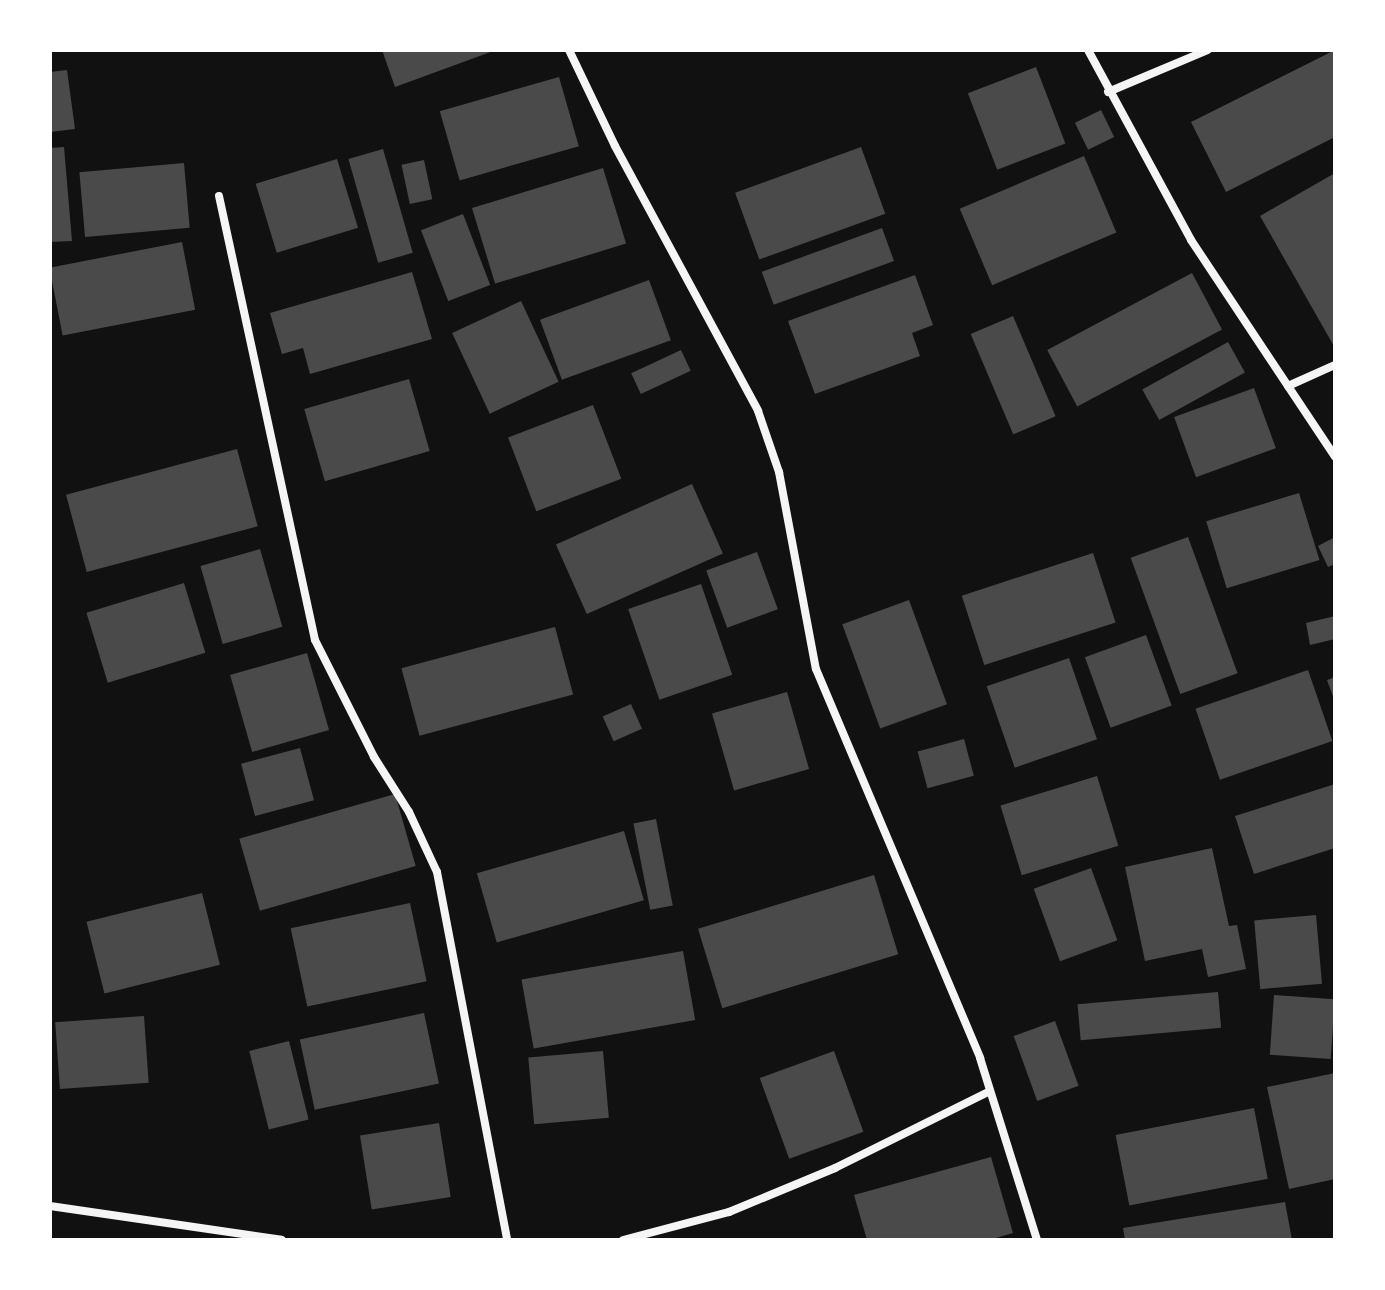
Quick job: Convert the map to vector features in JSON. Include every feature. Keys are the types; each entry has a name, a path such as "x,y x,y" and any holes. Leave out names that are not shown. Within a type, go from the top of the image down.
{"street":[{"path":"569,50 615,146 758,411 779,472 816,669 980,1058 988,1092 1037,1240"},
{"path":"1088,50 1108,92 1191,240 1335,457"},
{"path":"1108,92 1208,50"},
{"path":"219,196 315,640 374,757 409,812 437,872 507,1240"},
{"path":"1288,386 1335,365"},
{"path":"623,1240 729,1212 835,1168 908,1128 988,1092"},
{"path":"50,1206 282,1240"}],"building":[{"path":"382,50 496,50 395,87"},
{"path":"1335,50 1335,137 1226,192 1191,122"},
{"path":"1036,67 1065,144 997,170 968,93"},
{"path":"67,70 75,129 50,132 50,72"},
{"path":"559,77 579,146 460,180 440,111"},
{"path":"1101,110 1114,137 1088,150 1075,123"},
{"path":"64,147 72,241 50,242 50,148"},
{"path":"861,147 885,214 759,260 735,193"},
{"path":"383,149 413,253 378,263 348,159"},
{"path":"1084,156 1116,232 992,285 960,209"},
{"path":"337,159 358,228 277,253 256,184"},
{"path":"424,160 432,199 410,204 402,165"},
{"path":"184,163 190,228 85,237 79,172"},
{"path":"603,168 626,244 495,284 472,208"},
{"path":"1335,173 1335,348 1260,216"},
{"path":"463,214 490,285 448,301 421,230"},
{"path":"882,228 894,261 774,305 762,272"},
{"path":"182,242 195,310 63,335 50,268"},
{"path":"412,272 432,339 310,374 303,348 282,354 270,313"},
{"path":"1192,273 1222,330 1077,407 1047,350"},
{"path":"915,275 933,325 912,333 920,356 815,394 788,321"},
{"path":"649,280 671,340 562,380 540,320"},
{"path":"521,301 559,382 490,414 452,333"},
{"path":"1013,316 1056,416 1013,434 971,334"},
{"path":"1228,342 1245,373 1159,420 1142,390"},
{"path":"681,350 691,371 641,394 631,373"},
{"path":"409,379 430,451 325,481 304,409"},
{"path":"1254,388 1276,448 1196,477 1174,417"},
{"path":"593,405 621,479 536,511 508,438"},
{"path":"237,449 258,526 87,572 66,495"},
{"path":"692,484 723,553 587,614 556,545"},
{"path":"1299,493 1319,560 1227,588 1206,521"},
{"path":"1188,537 1238,673 1180,694 1131,558"},
{"path":"1335,537 1335,564 1328,567 1318,546"},
{"path":"260,549 282,627 223,644 200,566"},
{"path":"757,552 778,609 727,628 706,570"},
{"path":"1093,553 1116,622 984,665 962,596"},
{"path":"184,583 205,653 108,683 86,613"},
{"path":"701,584 732,675 659,700 628,609"},
{"path":"909,600 947,704 880,729 842,624"},
{"path":"1335,616 1335,639 1310,645 1306,623"},
{"path":"555,627 573,695 420,736 401,668"},
{"path":"1146,635 1172,705 1111,728 1085,657"},
{"path":"307,653 329,730 252,752 230,675"},
{"path":"1069,658 1097,739 1015,768 987,686"},
{"path":"1308,670 1332,741 1220,780 1195,709"},
{"path":"1335,677 1335,702 1327,680"},
{"path":"787,692 809,769 734,790 712,713"},
{"path":"631,704 642,729 614,741 603,717"},
{"path":"964,739 974,776 927,788 918,751"},
{"path":"300,748 314,800 255,816 241,764"},
{"path":"1097,776 1118,846 1022,875 1000,806"},
{"path":"1335,784 1335,848 1254,874 1235,816"},
{"path":"395,794 416,866 260,911 239,839"},
{"path":"656,819 673,905 650,910 633,823"},
{"path":"624,831 644,900 497,942 477,873"},
{"path":"1212,848 1229,926 1237,925 1246,969 1208,977 1202,949 1145,961 1125,867"},
{"path":"1091,868 1117,940 1060,961 1034,889"},
{"path":"874,875 898,954 722,1008 698,929"},
{"path":"202,893 220,965 104,994 87,922"},
{"path":"410,903 427,981 307,1007 291,928"},
{"path":"1316,915 1322,984 1260,989 1254,920"},
{"path":"683,951 695,1020 534,1048 521,979"},
{"path":"1218,992 1221,1028 1081,1040 1078,1004"},
{"path":"1274,995 1335,999 1331,1059 1270,1055"},
{"path":"424,1013 439,1083 315,1110 300,1039"},
{"path":"144,1016 149,1083 60,1089 55,1022"},
{"path":"1055,1021 1079,1086 1037,1101 1014,1036"},
{"path":"289,1041 309,1120 269,1130 249,1051"},
{"path":"603,1051 609,1118 534,1124 528,1058"},
{"path":"834,1051 863,1132 789,1159 760,1078"},
{"path":"1335,1073 1335,1179 1289,1189 1267,1087"},
{"path":"1254,1108 1268,1179 1129,1206 1116,1135"},
{"path":"439,1123 451,1197 372,1210 360,1136"},
{"path":"991,1157 1013,1233 989,1240 867,1240 854,1195"},
{"path":"1285,1202 1292,1240 1125,1240 1123,1228"}]}
